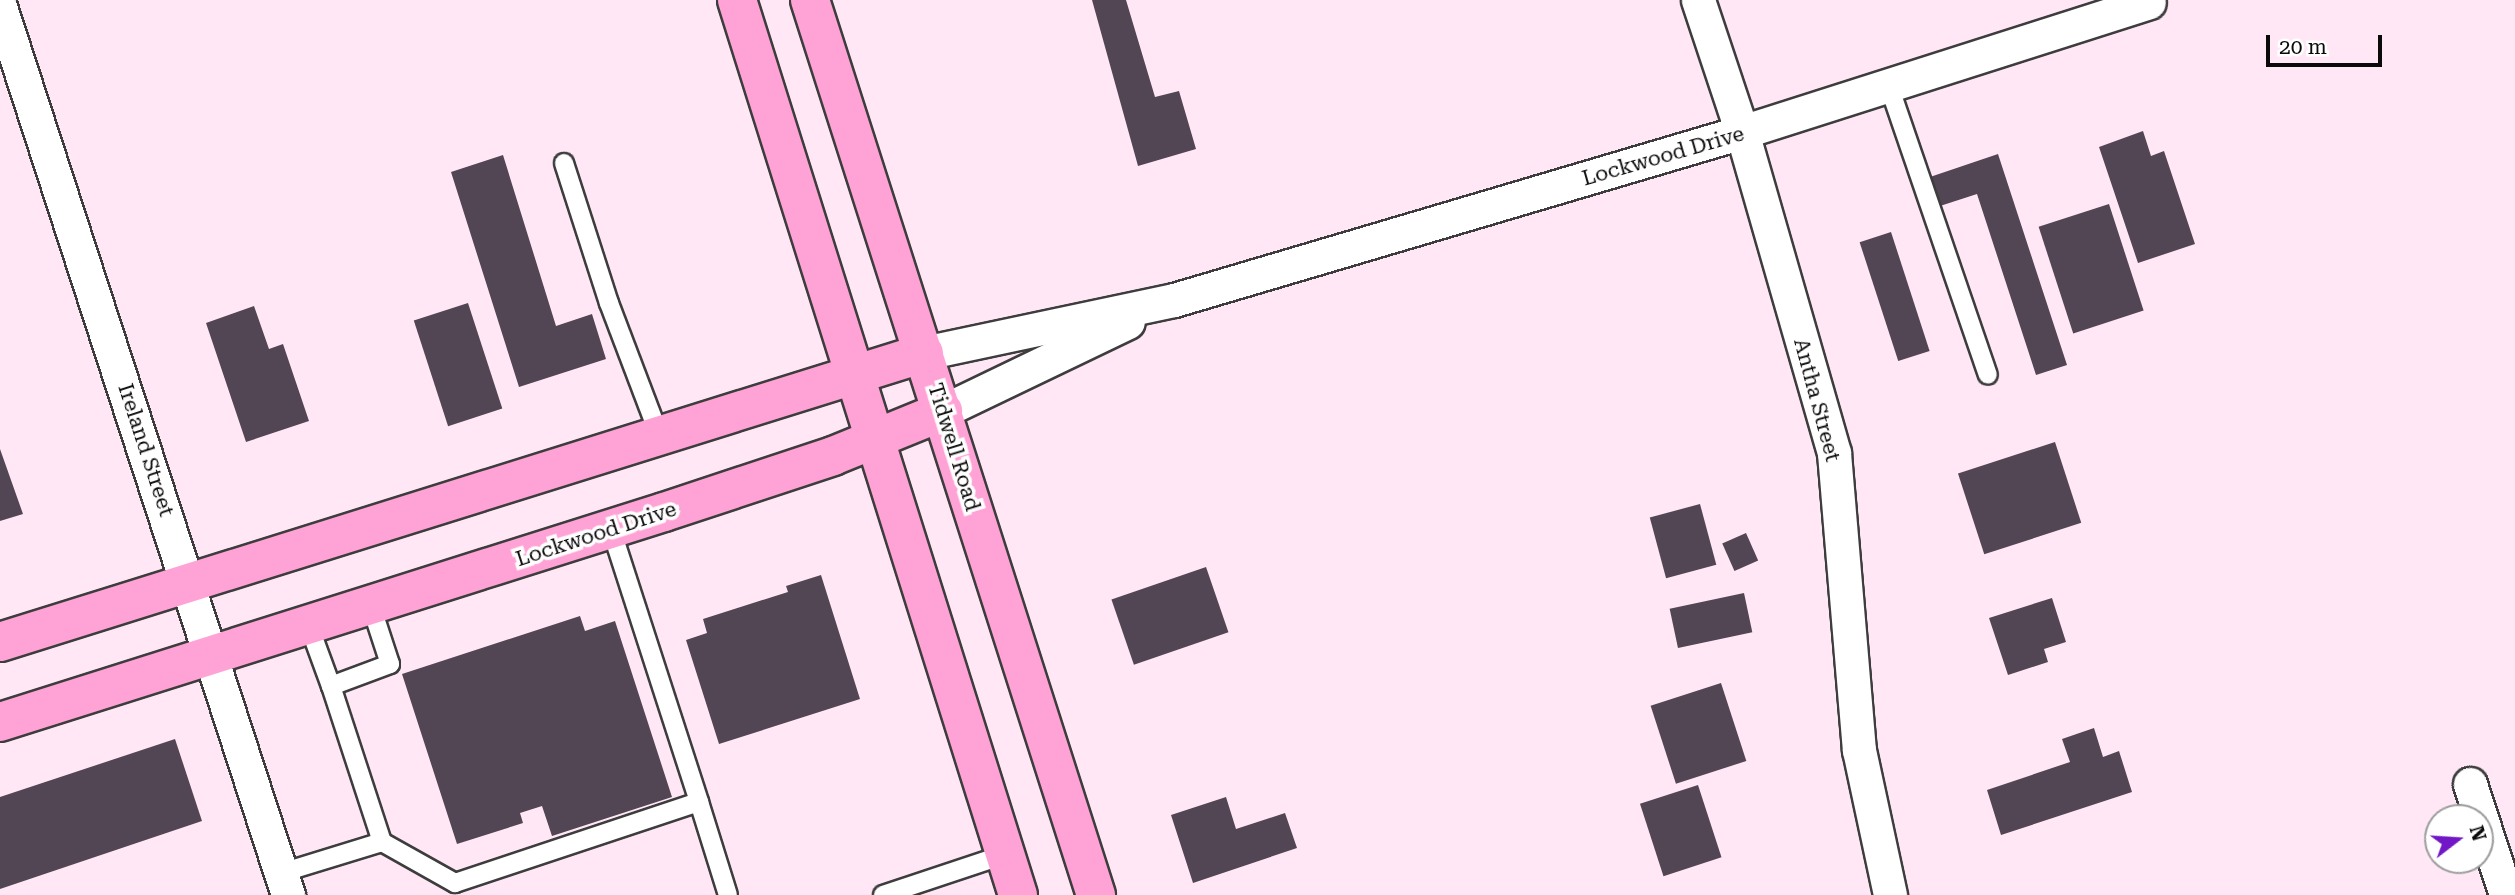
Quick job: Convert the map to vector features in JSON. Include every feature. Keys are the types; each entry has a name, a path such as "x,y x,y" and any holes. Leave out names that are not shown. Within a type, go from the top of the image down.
{"main road":[{"path":"737,0 1018,895"},
{"name":"Tidwell Road","path":"810,0 1096,895"},
{"name":"Lockwood Drive","path":"0,642 924,353"},
{"name":"Lockwood Drive","path":"0,722 611,529 876,439 943,411"}],"street":[{"name":"Antha Street","path":"1698,0 1742,132 1834,453 1859,750 1889,895"},
{"name":"Lockwood Drive","path":"924,353 1174,300 1742,132 2149,2"},
{"name":"Ireland Street","path":"0,7 189,581 285,884"},
{"name":"Lockwood Drive","path":"943,411 1174,300"},
{"path":"2470,784 2507,895"}],"lane":[{"path":"1889,86 1988,375"},
{"path":"565,163 609,303 660,437"},
{"path":"611,529 728,895"},
{"path":"331,685 390,664 371,606"},
{"path":"309,626 382,842 455,883 699,803"},
{"path":"285,884 382,842"},
{"path":"883,895 1006,853"}],"building":[{"path":"1092,0 1126,0 1155,97 1179,91 1196,149 1138,166"},
{"path":"2143,131 2151,156 2164,151 2195,244 2138,263 2099,147"},
{"path":"1998,154 2067,365 2036,375 1977,194 1940,206 1930,177"},
{"path":"503,155 556,326 592,314 606,359 519,387 451,172"},
{"path":"2109,204 2144,311 2073,333 2039,227"},
{"path":"1891,232 1930,351 1898,361 1860,242"},
{"path":"468,303 502,409 448,426 414,321"},
{"path":"254,306 269,349 283,344 309,421 246,442 206,323"},
{"path":"2055,442 2081,523 1984,554 1958,474"},
{"path":"0,449 23,514 0,521"},
{"path":"1700,504 1716,565 1666,578 1650,517"},
{"path":"1746,533 1758,560 1734,571 1722,544"},
{"path":"1206,567 1228,632 1134,665 1111,600"},
{"path":"821,575 860,699 719,744 686,640 707,633 703,619 788,592 786,586"},
{"path":"1744,593 1752,632 1678,648 1670,609"},
{"path":"2052,598 2066,642 2044,649 2048,662 2008,675 1989,618"},
{"path":"580,616 585,631 615,621 672,797 552,836 542,806 520,813 523,823 457,844 402,674"},
{"path":"1721,683 1746,761 1676,784 1651,706"},
{"path":"2094,728 2103,757 2119,751 2132,792 2001,835 1987,790 2070,762 2062,739"},
{"path":"175,739 202,821 0,889 0,797"},
{"path":"1698,785 1721,857 1663,876 1640,804"},
{"path":"1226,797 1236,829 1285,813 1297,848 1193,883 1171,815"}]}
